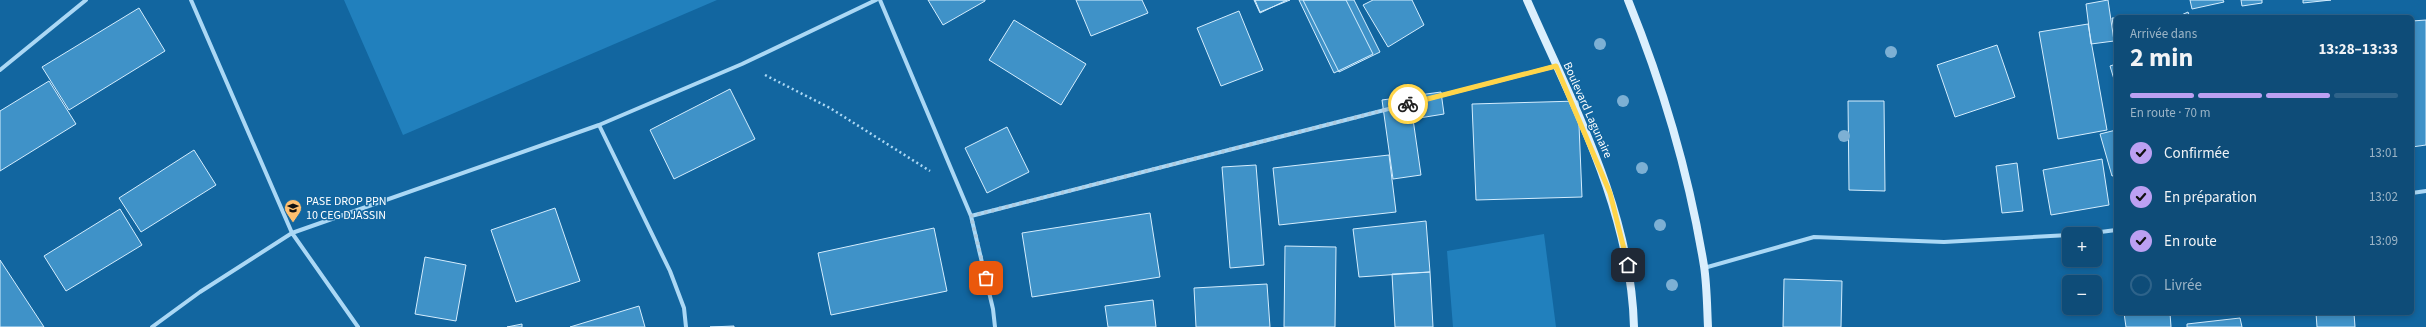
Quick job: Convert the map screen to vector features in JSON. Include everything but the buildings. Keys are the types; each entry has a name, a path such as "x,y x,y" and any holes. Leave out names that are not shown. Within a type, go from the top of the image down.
{"main road":[{"name":"Boulevard Lagunaire","path":"1527,0 1610,193 1633,295 1634,327"},
{"path":"1628,0 1660,81 1690,197 1704,268 1708,327"}],"street":[{"path":"0,70 86,0"},
{"path":"192,0 292,233 358,327"},
{"path":"152,327 200,292 292,233 599,125 742,64 876,0"},
{"path":"880,0 971,216 993,309 994,327"},
{"path":"971,216 1556,66"},
{"path":"599,125 670,271 684,308 686,327"},
{"path":"2414,193 2426,191"},
{"path":"2102,232 2114,230"},
{"path":"1704,268 1814,237 1944,242 2062,235"}],"path":[{"path":"742,64 830,108 961,190"}],"shaded area":[{"path":"344,0 717,0 403,135"},
{"path":"1544,234 1556,327 1453,327 1447,251"}],"way so far":[{"path":"986,278 971,216 1408,104"}],"place":[{"name":"PASE DROP PPN 10 CEG DJASSIN","path":"293,223"}],"route":[{"path":"1408,104 1556,66 1596,157 1610,193 1628,265"}]}
